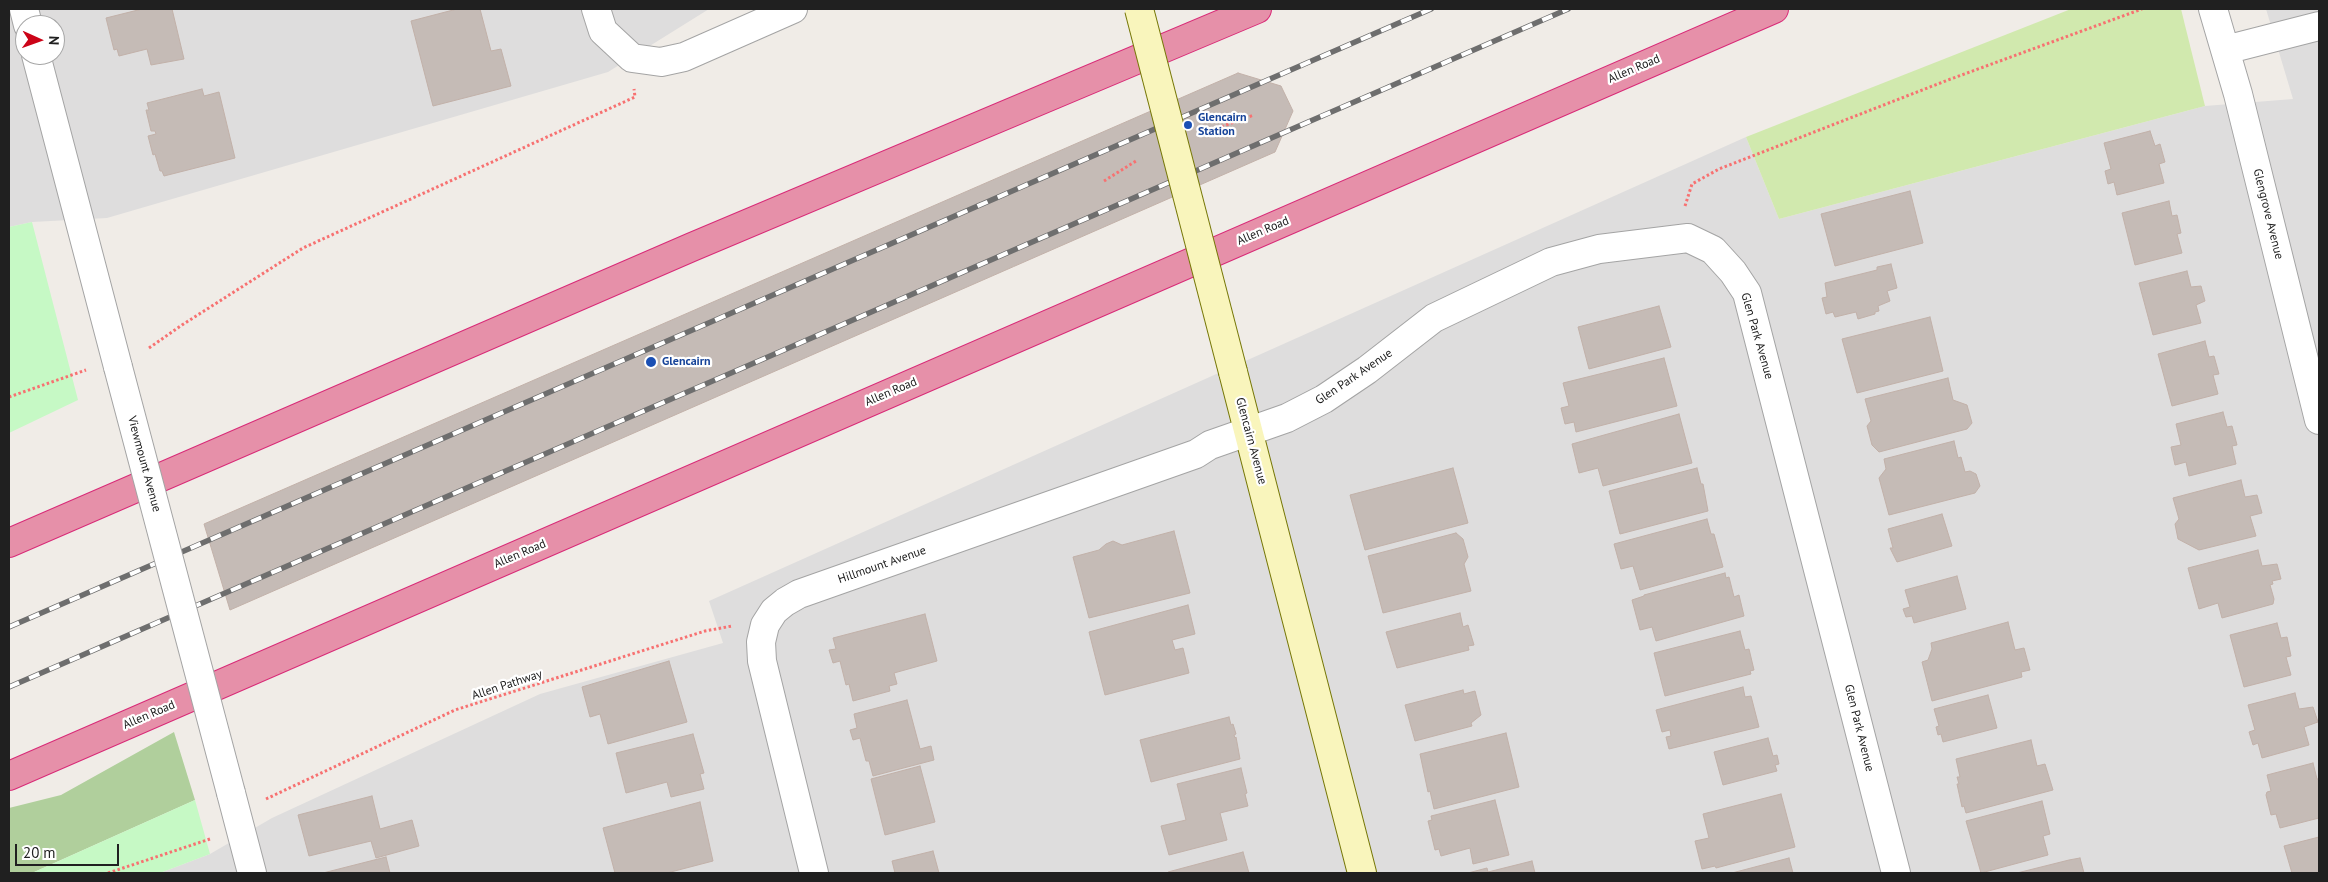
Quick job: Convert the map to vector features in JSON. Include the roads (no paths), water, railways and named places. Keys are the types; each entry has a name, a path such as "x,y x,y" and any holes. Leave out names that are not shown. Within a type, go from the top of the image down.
{"highway":[{"path":"9,543 692,247 1257,9"},
{"name":"Allen Road","path":"9,776 1774,9"}],"street":[{"path":"596,9 603,30 632,58 661,62 684,57 793,9"},
{"name":"Glencairn Avenue","path":"1139,9 1362,873"},
{"name":"Glengrove Avenue","path":"2213,9 2238,94 2319,420"},
{"path":"2225,50 2319,26"},
{"name":"Viewmount Avenue","path":"39,65 252,873"},
{"name":"Glen Park Avenue","path":"1248,432 1287,418 1324,399 1394,351 1434,318 1551,262 1598,249 1688,238 1713,250 1747,293 1896,873"},
{"name":"Hillmount Avenue","path":"814,873 762,661 761,642 765,625 774,611 799,594 1196,454 1210,445 1248,432"}],"railway":[{"path":"9,627 1431,9"},
{"path":"9,687 1568,9"}],"place":[{"name":"Glencairn Station","path":"1188,125"},
{"name":"Glencairn","path":"651,362"}]}
